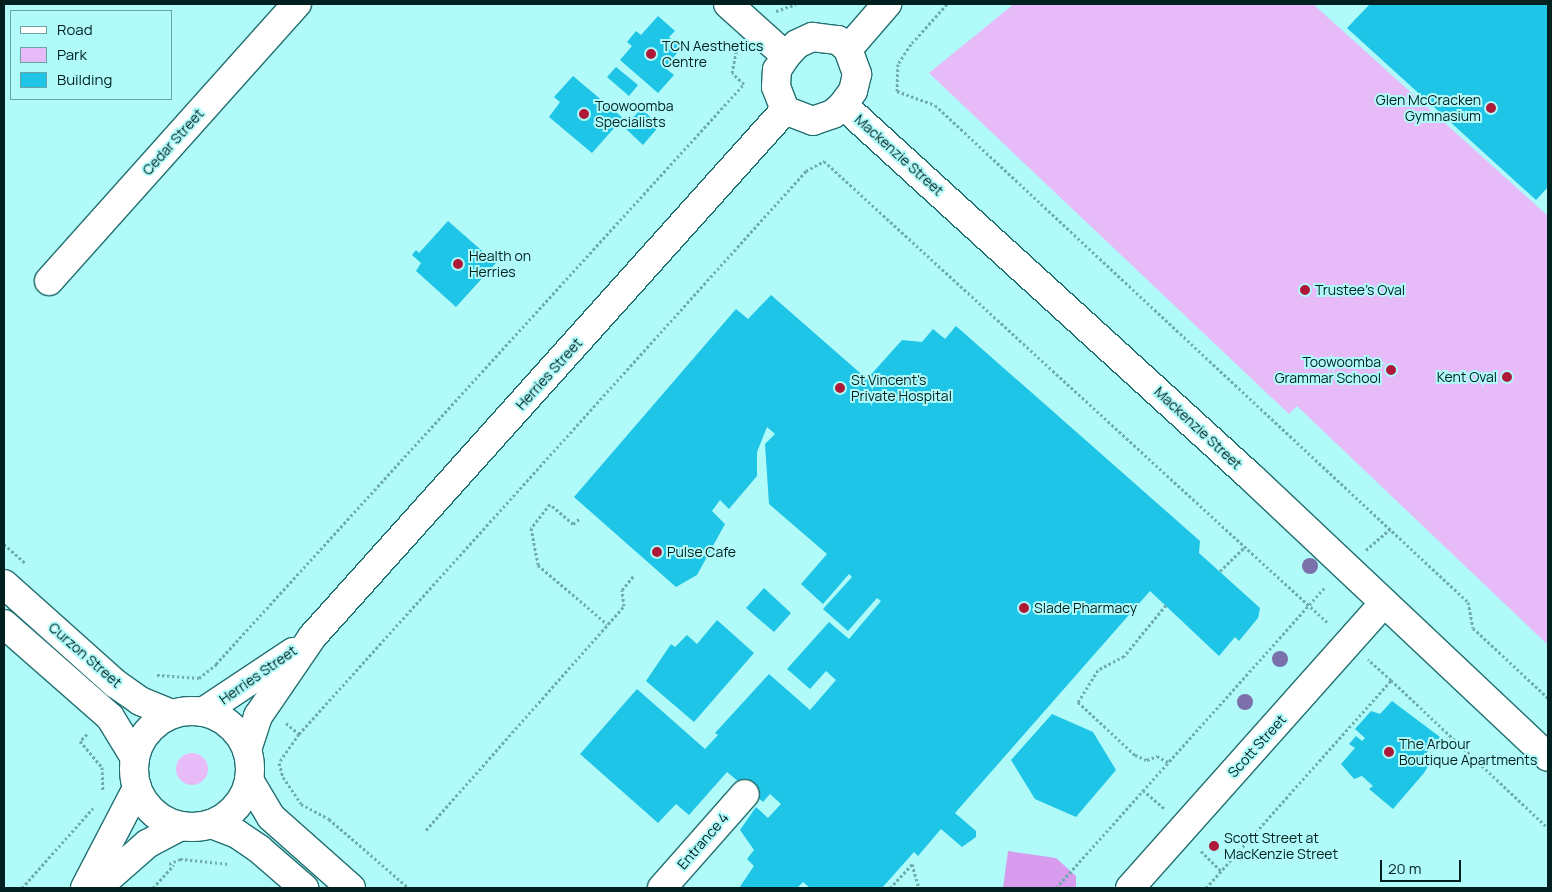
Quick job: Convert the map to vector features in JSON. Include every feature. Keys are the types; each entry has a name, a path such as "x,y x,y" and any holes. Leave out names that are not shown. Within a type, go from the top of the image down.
{"street":[{"name":"Cedar Street","path":"49,280 296,4"},
{"path":"728,4 786,56"},
{"path":"848,49 888,4"},
{"path":"812,37 838,40 848,49 857,74 853,91 843,105 833,114 813,121 786,110 776,87 777,70 786,56 797,44 812,37"},
{"name":"Mackenzie Street","path":"843,105 1347,567 1548,757"},
{"name":"Herries Street","path":"247,750 265,705 312,637 786,110"},
{"name":"Curzon Street","path":"4,584 127,692 173,714"},
{"name":"Scott Street","path":"1130,888 1384,603"},
{"path":"4,624 106,714 135,758"},
{"name":"Herries Street","path":"203,712 244,687 312,637"},
{"path":"85,888 137,788 135,758 148,731 173,714 203,712 230,725 247,750 249,780 262,805 281,827 352,888"},
{"path":"211,824 236,807 249,780"},
{"path":"137,788 154,813 181,826"},
{"name":"Entrance 4","path":"662,888 744,794"},
{"path":"97,888 137,851 181,826 211,824 237,834 304,888"}],"path":[{"path":"947,4 898,64 896,91 935,105 1468,602 1473,628 1548,698"},
{"path":"127,692 146,671 160,677 199,678 216,664 729,101"},
{"path":"409,888 329,819 301,804 283,777 279,763 299,734 806,171 824,161 1328,623"},
{"path":"579,519 574,524 550,504 531,528 538,565 607,624"},
{"path":"1056,888 1308,603 1390,529"},
{"path":"1220,571 1245,547"},
{"path":"426,830 624,606 622,590 634,575"},
{"path":"1166,605 1124,656 1098,670 1078,702 1135,755 1146,760 1157,756 1168,762"},
{"path":"1365,657 1548,828"},
{"path":"216,664 244,687"},
{"path":"1206,888 1391,680"},
{"path":"265,705 299,734"},
{"path":"22,888 95,807 103,794 102,768 80,741 106,714"},
{"path":"1143,790 1166,809 1161,814"},
{"path":"281,827 301,804"},
{"path":"95,807 116,831"},
{"path":"1206,845 1200,852 1221,871"},
{"path":"137,851 149,862 174,865"},
{"path":"154,888 180,859 220,861 242,871 260,851"},
{"path":"890,888 912,864 919,888"}],"green space":[{"name":"Toowoomba Grammar School","path":"1014,4 1313,4 1548,216 1548,645 1297,406 1289,414 929,73"},
{"path":"192,753 198,754 203,758 207,763 207,775 203,780 198,784 192,785 186,784 181,780 177,775 176,769 177,763 181,758 186,754"}],"shaded area":[{"path":"1008,851 1056,858 1076,876 1076,888 1003,888"}],"building":[{"name":"Glen McCracken Gymnasium","path":"1370,4 1548,4 1548,187 1536,200 1347,28"},
{"name":"TCN Aesthetics Centre","path":"658,16 675,31 669,37 681,48 665,68 674,75 658,93 620,60 632,46 627,42 636,31 641,35"},
{"path":"616,67 638,85 629,96 607,77"},
{"name":"Toowoomba Specialists","path":"573,76 623,118 592,153 549,117 560,102 554,97"},
{"path":"641,109 660,125 643,145 624,127"},
{"name":"Health on Herries","path":"448,221 496,263 456,307 416,271 421,263 412,255 416,250 419,253"},
{"path":"771,295 867,379 902,340 922,342 933,329 945,339 956,326 1200,541 1199,553 1260,608 1258,618 1239,641 1235,637 1219,656 1150,591 955,813 976,831 976,837 962,847 941,829 918,856 914,852 882,888 810,888 803,882 797,888 739,888 754,866 747,859 754,850 740,830 756,807 768,818 781,804 770,794 763,802 727,772 689,815 676,804 658,823 580,754 637,689 705,749 718,735 715,733 769,674 810,710 836,680 826,671 810,689 787,669 829,622 849,639 881,601 877,598 848,631 823,609 852,577 849,574 823,604 801,584 827,554 769,504 765,444 775,434 767,427 757,452 757,476 729,509 720,500 712,511 725,524 697,575 676,587 574,497 736,309 748,319"},
{"path":"764,588 791,613 774,632 746,608"},
{"path":"717,620 754,653 694,722 646,681 671,644 675,647 687,635 697,644"},
{"name":"The Arbour Boutique Apartments","path":"1392,701 1440,737 1424,756 1431,761 1424,773 1393,809 1369,789 1373,786 1362,776 1354,779 1341,764 1355,748 1349,744 1356,736 1362,741 1365,738 1355,729 1371,711 1380,714"},
{"path":"1052,714 1093,732 1116,770 1076,817 1035,799 1011,760"}],"place":[{"name":"TCN Aesthetics Centre","path":"651,54"},
{"name":"Glen McCracken Gymnasium","path":"1491,108"},
{"name":"Toowoomba Specialists","path":"584,114"},
{"name":"Health on Herries","path":"458,264"},
{"name":"Trustee's Oval","path":"1305,290"},
{"name":"Toowoomba Grammar School","path":"1391,370"},
{"name":"Kent Oval","path":"1507,377"},
{"name":"St Vincent's Private Hospital","path":"840,388"},
{"name":"Pulse Cafe","path":"657,552"},
{"name":"Slade Pharmacy","path":"1024,608"},
{"name":"The Arbour Boutique Apartments","path":"1389,752"},
{"name":"Scott Street at MacKenzie Street","path":"1214,846"}]}
